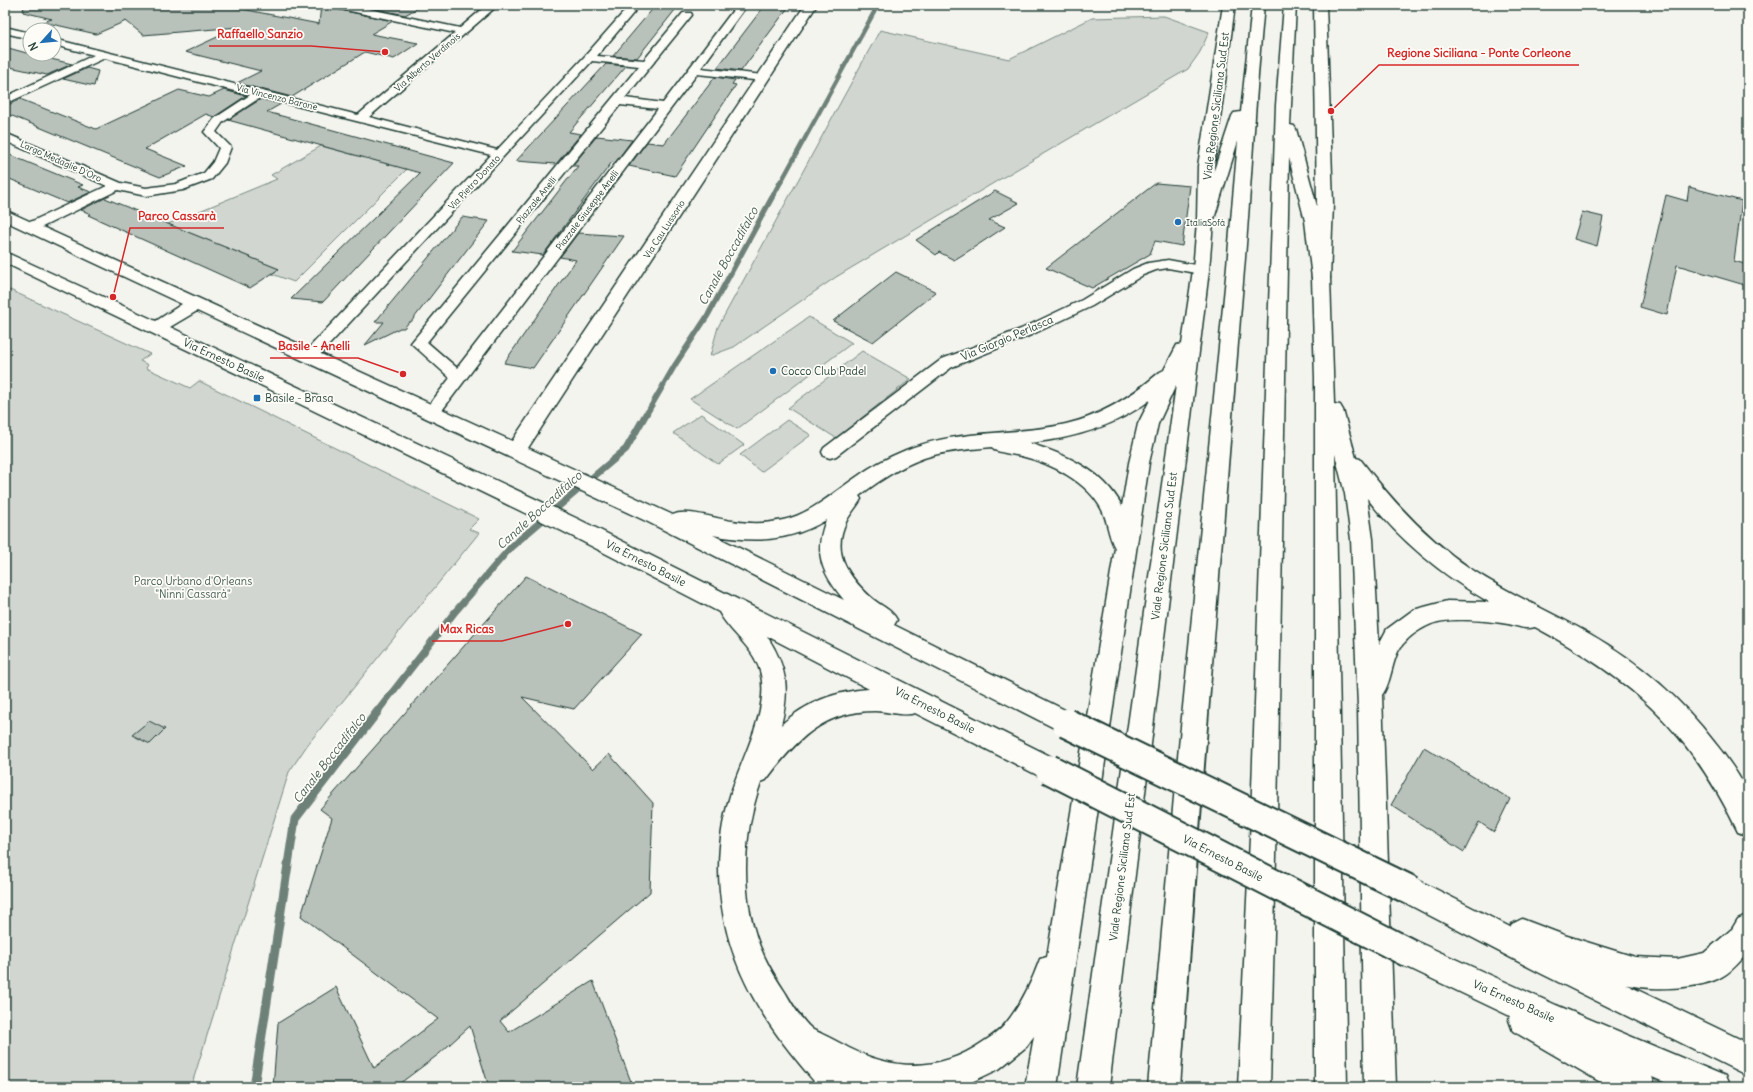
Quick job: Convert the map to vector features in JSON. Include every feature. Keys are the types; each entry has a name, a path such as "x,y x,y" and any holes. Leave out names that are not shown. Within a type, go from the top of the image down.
{"street":[{"path":"336,5 462,31"},
{"name":"Via Alberto Verdinois","path":"361,118 493,5"},
{"name":"Via Pietro Donato","path":"310,356 589,58 635,5"},
{"name":"Piazzale Giuseppe Anelli","path":"431,413 666,107 742,5"},
{"name":"Via Cau Lussorio","path":"515,452 811,5"},
{"name":"Viale Regione Siciliana Sud Est","path":"1093,1087 1201,270 1205,222 1206,166 1229,5"},
{"path":"1164,1087 1187,797 1235,277 1251,72 1258,5"},
{"path":"1254,1087 1264,818 1283,105 1290,5"},
{"path":"1320,5 1325,204 1321,278 1324,378 1331,1087"},
{"name":"Piazzale Anelli","path":"460,377 418,343 687,15"},
{"path":"5,30 22,34"},
{"name":"Via Vincenzo Barone","path":"62,44 500,154"},
{"path":"5,101 103,55"},
{"path":"589,58 647,64"},
{"path":"694,70 763,78"},
{"path":"1205,222 1251,72"},
{"name":"Largo Medaglie D'Oro","path":"5,137 117,186 146,192 179,187 208,176 219,163 225,147 210,132 219,120 260,93"},
{"path":"618,101 666,107"},
{"path":"1283,105 1313,221 1321,278"},
{"path":"31,227 117,186"},
{"path":"5,215 656,516 1066,723 1412,891 1552,964 1748,1060"},
{"name":"Via Ernesto Basile","path":"5,257 570,525 933,709 1410,954 1545,1016 1714,1087"},
{"name":"Via Giorgio Perlasca","path":"830,452 947,363 1026,332 1087,303 1138,272 1153,266 1168,264 1201,270"},
{"path":"157,328 196,304"},
{"path":"1041,1087 1139,463 1148,424 1192,330"},
{"path":"656,516 756,533 782,530 802,524 824,512 866,480 920,452 944,445 1051,434 1081,427 1127,407 1151,391 1173,371"},
{"path":"1324,378 1356,494 1362,539 1370,706 1380,1087"},
{"path":"966,442 1021,448 1048,456 1073,469 1095,486 1111,506 1122,528 1124,561"},
{"path":"1344,452 1393,516 1426,548 1463,575 1566,633 1620,666 1650,691 1682,722 1709,753 1733,791 1748,824"},
{"path":"866,480 840,511 829,540 830,557 837,576 854,596 882,618 949,663"},
{"path":"721,601 750,632 766,656 774,680 771,714 738,812 732,874 737,917 748,955 770,998 799,1038 840,1087"},
{"path":"1370,706 1380,666 1395,636 1421,617 1447,611 1484,611 1510,615 1566,633"},
{"path":"748,783 787,735 804,721 829,708 860,700 891,699 933,709"},
{"path":"1412,891 1564,950 1635,972 1678,974 1712,966 1742,939 1748,929"},
{"path":"799,1038 854,1068 886,1079 918,1081 938,1079 966,1070 994,1053 1016,1036 1040,998 1066,933"},
{"path":"1410,954 1640,1087"},
{"path":"1552,964 1748,1047"},
{"path":"1545,1016 1675,1087"}],"green space":[{"path":"1164,16 1209,32 1200,52 1188,69 836,277 734,347 710,356 718,327 880,30 1009,59 1092,18"},
{"path":"321,146 407,169 294,282 272,274 279,269 168,224 277,179 271,175"},
{"name":"Parco Urbano d'Orleans \"Ninni Cassarà\"","path":"10,290 150,354 140,361 148,365 146,368 190,388 199,381 479,519 469,529 479,533 308,744 289,772 191,1087 5,1087 5,294"},
{"name":"Cocco Club Padel","path":"809,317 852,343 737,429 690,399"},
{"name":"Cocco Club Padel","path":"862,351 911,379 836,438 788,408"},
{"path":"701,414 744,445 718,464 673,433"},
{"path":"787,420 811,435 761,472 740,455"}],"building":[{"path":"24,5 221,5 319,24 321,5 330,5 336,9 393,21 371,34 418,43 394,59 365,52 292,97 237,83 261,71 185,52 239,27 143,35 126,21 96,34 62,26 62,22 43,22 52,19 23,12"},
{"path":"357,5 423,5 405,15"},
{"path":"656,5 679,5 637,58 613,56"},
{"path":"765,5 790,5 741,71 717,68"},
{"path":"5,47 22,52 22,62 62,62 72,64 47,75 5,66"},
{"path":"606,64 626,66 569,132 581,134 556,164 516,161"},
{"path":"87,68 98,71 94,86 63,79"},
{"path":"715,77 735,80 732,84 736,85 675,176 629,166 647,142 664,144"},
{"path":"179,90 209,97 224,90 246,96 214,117 206,114 145,149 187,166 160,177 5,113 5,107 20,99 96,129"},
{"path":"261,99 281,104 267,112 454,163 323,302 291,299 420,173 228,120"},
{"path":"597,136 632,140 615,163 612,162 543,255 512,251 578,166 572,166"},
{"path":"5,153 83,185 78,187 91,192 67,203 5,177"},
{"path":"1156,183 1190,186 1182,246 1155,241 1150,254 1092,288 1046,268"},
{"path":"1689,187 1742,201 1734,261 1748,265 1748,286 1677,265 1667,315 1640,307 1666,195 1687,201"},
{"path":"995,191 1019,203 989,220 1005,227 967,252 954,260 939,252 936,255 916,240"},
{"path":"105,198 279,269 250,288 88,215 91,214 81,210"},
{"path":"1582,212 1603,217 1597,246 1574,239"},
{"path":"462,217 489,221 411,322 409,322 404,328 400,328 365,345 384,322 375,322"},
{"path":"578,233 624,236 533,368 504,363 576,260 560,257"},
{"path":"896,272 936,292 873,342 833,321"},
{"path":"526,576 642,634 574,709 522,697 593,769 609,754 653,803 650,892 500,1021 509,1032 593,981 633,1087 489,1087 470,1026 439,1054 395,1087 273,1087 278,1023 336,987 374,1068 438,1019 301,916 332,818 320,809"},
{"path":"149,721 165,729 150,744 132,735"},
{"path":"1424,747 1510,799 1494,832 1479,822 1464,852 1391,805"}],"waterway":[{"name":"Canale Boccadifalco","path":"781,182 878,5"},
{"name":"Canale Boccadifalco","path":"646,415 675,365 708,315 781,181"},
{"name":"Canale Boccadifalco","path":"377,712 454,613 511,547 626,449 646,414"},
{"name":"Canale Boccadifalco","path":"254,1087 295,819 378,711"}],"place":[{"name":"Raffaello Sanzio","path":"385,52"},
{"name":"Regione Siciliana - Ponte Corleone","path":"1331,111"},
{"name":"ItaliaSofà","path":"1178,222"},
{"name":"Parco Cassarà","path":"113,297"},
{"name":"Cocco Club Padel","path":"773,371"},
{"name":"Basile - Anelli","path":"403,374"},
{"name":"Basile - Brasa","path":"257,398"},
{"name":"Max Ricas","path":"568,624"}]}
